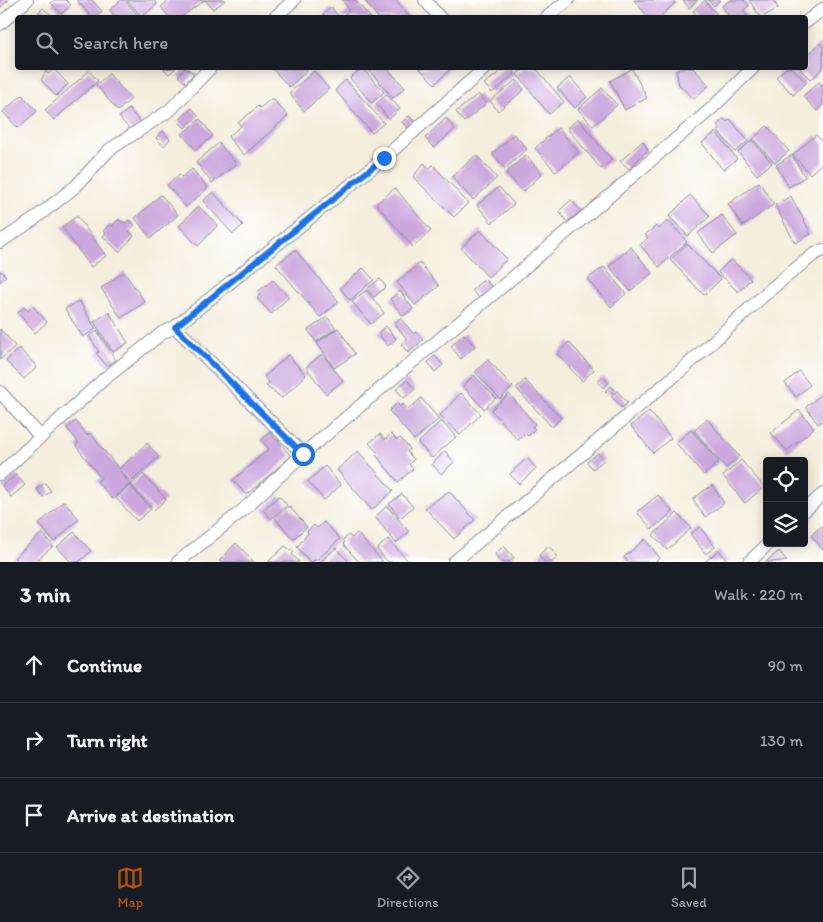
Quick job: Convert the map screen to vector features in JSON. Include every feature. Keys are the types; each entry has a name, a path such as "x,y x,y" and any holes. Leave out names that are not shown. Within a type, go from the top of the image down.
{"street":[{"path":"0,24 27,0"},
{"path":"277,15 294,0"},
{"path":"425,0 438,15"},
{"path":"550,15 568,0"},
{"path":"808,20 823,9"},
{"path":"0,242 33,220 76,186 109,150 157,121 208,70"},
{"path":"0,474 110,374 162,333 175,327 384,158 482,70"},
{"path":"178,562 242,511 303,454 608,197 710,109 751,70"},
{"path":"454,562 684,368 772,288 813,255 823,250"},
{"path":"175,327 303,454"},
{"path":"0,392 41,437"},
{"path":"808,507 823,494"},
{"path":"749,562 765,547"}],"building":[{"path":"0,0 9,0 0,8"},
{"path":"54,0 66,0 71,5 61,14 51,3"},
{"path":"77,0 92,0 102,11 96,15 90,15"},
{"path":"121,0 125,0 138,15 114,15 110,10"},
{"path":"127,0 153,0 157,4 144,15 140,15"},
{"path":"169,0 205,0 184,15 168,15 161,7"},
{"path":"205,0 226,0 213,9"},
{"path":"342,0 355,0 368,15 344,15 349,10"},
{"path":"364,0 396,0 408,15 376,15"},
{"path":"634,0 673,0 675,3 662,15 646,15"},
{"path":"683,0 698,0 689,8"},
{"path":"705,0 718,15 696,15 693,11"},
{"path":"708,0 720,0 714,6"},
{"path":"730,0 744,0 749,6 743,10 747,15 728,15 722,6"},
{"path":"749,0 773,0 778,8 766,15 759,15"},
{"path":"331,7 338,15 323,15"},
{"path":"43,8 51,15 36,15"},
{"path":"820,43 823,47 823,68 811,80 801,70 808,70 808,55"},
{"path":"55,70 68,84 56,96 41,80 46,71 48,74"},
{"path":"165,70 174,70 169,74"},
{"path":"183,70 194,73 186,83 178,76"},
{"path":"274,70 307,71 289,87"},
{"path":"360,70 364,70 384,92 372,103 350,78"},
{"path":"369,70 389,70 405,88 393,98"},
{"path":"421,70 450,70 435,84"},
{"path":"502,70 512,70 515,74 492,93 484,84"},
{"path":"522,70 538,70 564,102 549,114 517,74"},
{"path":"633,70 647,98 625,110 610,81"},
{"path":"676,70 695,70 709,85 694,99 679,85"},
{"path":"784,70 795,70 806,83 793,95 776,77"},
{"path":"89,71 98,81 54,120 45,110"},
{"path":"314,71 329,89 304,111 289,93"},
{"path":"109,74 131,99 118,111 96,85"},
{"path":"570,77 587,97 575,108 557,88"},
{"path":"346,80 384,123 372,133 335,90"},
{"path":"516,80 524,90 498,111 490,101"},
{"path":"819,82 823,86 823,105 817,111 803,96"},
{"path":"602,88 617,105 593,126 578,109"},
{"path":"387,94 400,109 389,119 376,104"},
{"path":"478,94 486,104 464,122 456,112"},
{"path":"22,95 37,111 18,128 3,112"},
{"path":"272,98 288,116 244,155 228,137 241,126 238,123 258,106 260,108"},
{"path":"192,108 198,116 185,128 178,121"},
{"path":"129,109 142,124 132,132 119,117"},
{"path":"409,116 416,123 409,129 402,122"},
{"path":"446,118 455,129 434,148 425,138"},
{"path":"200,119 213,136 196,150 182,134"},
{"path":"578,119 612,160 601,169 567,128"},
{"path":"724,119 727,122 730,119 748,141 735,152 718,131 721,129 717,125"},
{"path":"767,126 789,151 775,163 753,139"},
{"path":"558,128 579,152 556,172 535,148"},
{"path":"163,131 170,139 164,146 156,138"},
{"path":"716,132 737,159 723,170 702,143"},
{"path":"514,134 527,149 505,169 492,154"},
{"path":"816,135 823,143 823,162 810,174 793,155"},
{"path":"752,140 772,163 757,175 738,152"},
{"path":"643,141 648,150 629,169 620,161"},
{"path":"219,143 236,164 212,183 196,162"},
{"path":"476,155 497,178 473,200 452,177"},
{"path":"526,155 542,174 523,192 506,173"},
{"path":"792,155 805,177 789,187 776,165"},
{"path":"424,163 429,169 433,165 468,203 454,217 413,177"},
{"path":"192,169 208,188 186,207 167,185 179,175 182,177"},
{"path":"759,182 774,204 743,226 728,204"},
{"path":"499,187 514,204 492,223 477,205"},
{"path":"395,188 431,231 413,247 376,204"},
{"path":"213,192 243,225 233,234 203,201"},
{"path":"161,195 178,215 151,238 135,218"},
{"path":"690,195 710,216 688,236 669,216"},
{"path":"791,196 811,234 795,243 775,205"},
{"path":"571,200 581,211 567,222 559,211"},
{"path":"198,206 218,225 198,246 179,226"},
{"path":"722,215 737,235 713,253 698,233"},
{"path":"77,216 106,256 91,267 62,227"},
{"path":"118,220 126,223 129,220 135,225 129,231 134,236 119,252 103,236 106,233 103,231 110,224 112,226"},
{"path":"668,220 687,242 659,267 640,245 648,238 645,235 656,226 659,229"},
{"path":"480,230 507,259 488,277 461,248"},
{"path":"687,244 721,279 704,295 670,260"},
{"path":"631,247 652,273 630,291 609,266"},
{"path":"295,250 339,302 320,317 276,265"},
{"path":"731,259 751,279 738,292 718,272"},
{"path":"420,263 439,286 415,305 397,282"},
{"path":"604,267 626,294 611,307 587,279"},
{"path":"363,268 374,280 350,300 340,288"},
{"path":"0,270 6,276 0,282"},
{"path":"124,272 145,302 121,318 101,288"},
{"path":"380,279 386,287 374,297 367,289"},
{"path":"484,279 492,287 479,298 472,290"},
{"path":"273,280 289,297 271,314 257,298 260,295 257,292"},
{"path":"366,290 384,313 371,324 352,302"},
{"path":"400,291 413,309 403,316 390,299"},
{"path":"79,301 96,329 83,337 65,309"},
{"path":"33,306 47,322 35,333 18,313 24,307 28,311"},
{"path":"109,312 128,343 113,352 94,322"},
{"path":"327,317 336,329 316,342 308,330"},
{"path":"400,318 414,334 416,332 423,340 408,353 401,344 407,339 394,323"},
{"path":"386,326 396,339 388,346 378,333"},
{"path":"338,328 355,354 334,368 317,343"},
{"path":"0,329 15,346 0,360"},
{"path":"97,331 116,360 107,366 96,353 99,352 89,336"},
{"path":"464,334 475,346 461,359 451,346"},
{"path":"569,342 594,370 582,381 557,354"},
{"path":"19,348 37,367 24,379 6,361"},
{"path":"322,354 343,381 326,394 306,367"},
{"path":"288,355 306,375 282,398 266,386 269,383 264,377"},
{"path":"435,356 443,365 435,372 428,362"},
{"path":"488,360 513,387 500,399 475,372"},
{"path":"799,371 810,385 796,397 785,383"},
{"path":"474,375 496,398 484,409 463,386"},
{"path":"603,377 609,383 603,388 597,381"},
{"path":"407,380 415,389 404,398 396,389"},
{"path":"525,380 561,418 552,427 516,388"},
{"path":"611,386 615,390 610,395 605,391"},
{"path":"617,391 628,403 622,408 611,396"},
{"path":"461,393 481,414 460,435 440,415"},
{"path":"823,393 823,420 818,424 806,407"},
{"path":"509,394 535,424 532,427 535,429 528,436 525,433 518,440 491,410"},
{"path":"421,398 439,419 414,440 389,411 397,403 400,407 403,404 408,410"},
{"path":"799,410 814,428 787,451 771,433"},
{"path":"649,411 671,438 653,453 631,426"},
{"path":"707,419 739,456 726,468 694,431"},
{"path":"76,421 87,435 90,433 119,469 147,443 159,457 131,482 120,471 130,484 112,499 97,481 101,478 76,446 79,443 67,428"},
{"path":"441,421 456,437 432,458 418,443"},
{"path":"691,430 719,462 704,475 676,443"},
{"path":"270,432 291,456 246,495 233,480 269,449 261,440"},
{"path":"380,434 385,440 391,434 397,440 400,438 410,449 407,452 414,459 409,464 413,469 398,482 376,455 378,453 369,443"},
{"path":"358,451 393,491 372,510 337,470"},
{"path":"445,451 454,462 441,474 432,464"},
{"path":"598,453 604,460 593,469 587,462"},
{"path":"527,458 536,468 519,484 510,474"},
{"path":"741,460 763,488 745,503 723,476"},
{"path":"325,466 341,485 324,500 308,481"},
{"path":"143,474 166,499 154,510 131,485"},
{"path":"16,475 25,485 11,497 2,486"},
{"path":"45,483 51,491 43,497 37,489"},
{"path":"130,485 151,509 137,521 116,498"},
{"path":"712,485 724,503 705,517 693,499"},
{"path":"449,491 475,520 454,539 425,508"},
{"path":"402,494 413,507 400,518 389,504"},
{"path":"658,495 673,512 652,529 637,512"},
{"path":"279,496 287,505 271,519 263,510"},
{"path":"64,501 79,519 54,542 39,524"},
{"path":"289,506 307,527 293,539 275,518"},
{"path":"387,506 409,532 396,543 375,517"},
{"path":"677,513 691,528 667,550 653,535"},
{"path":"324,522 340,539 318,559 310,562 297,547 308,533 307,531 314,525 317,528"},
{"path":"823,525 823,550 811,535"},
{"path":"700,527 715,547 706,554 690,534"},
{"path":"74,532 91,551 79,562 71,562 57,547"},
{"path":"42,533 53,546 35,562 18,562 14,558"},
{"path":"357,533 383,562 359,562 343,544 345,542 343,540 349,535 352,538"},
{"path":"388,539 409,562 388,562 377,549"},
{"path":"645,539 660,558 655,562 628,562 624,557"},
{"path":"236,543 254,562 219,561"},
{"path":"285,546 294,552 292,554 299,562 268,562"},
{"path":"504,546 514,558 509,562 501,562 495,554"},
{"path":"549,546 558,557 552,562 544,562 539,555"},
{"path":"336,548 349,562 320,562"},
{"path":"719,550 728,562 706,561"},
{"path":"779,551 787,561 766,562"}],"route":[{"path":"303,454 189,338 175,327 384,158"}]}
